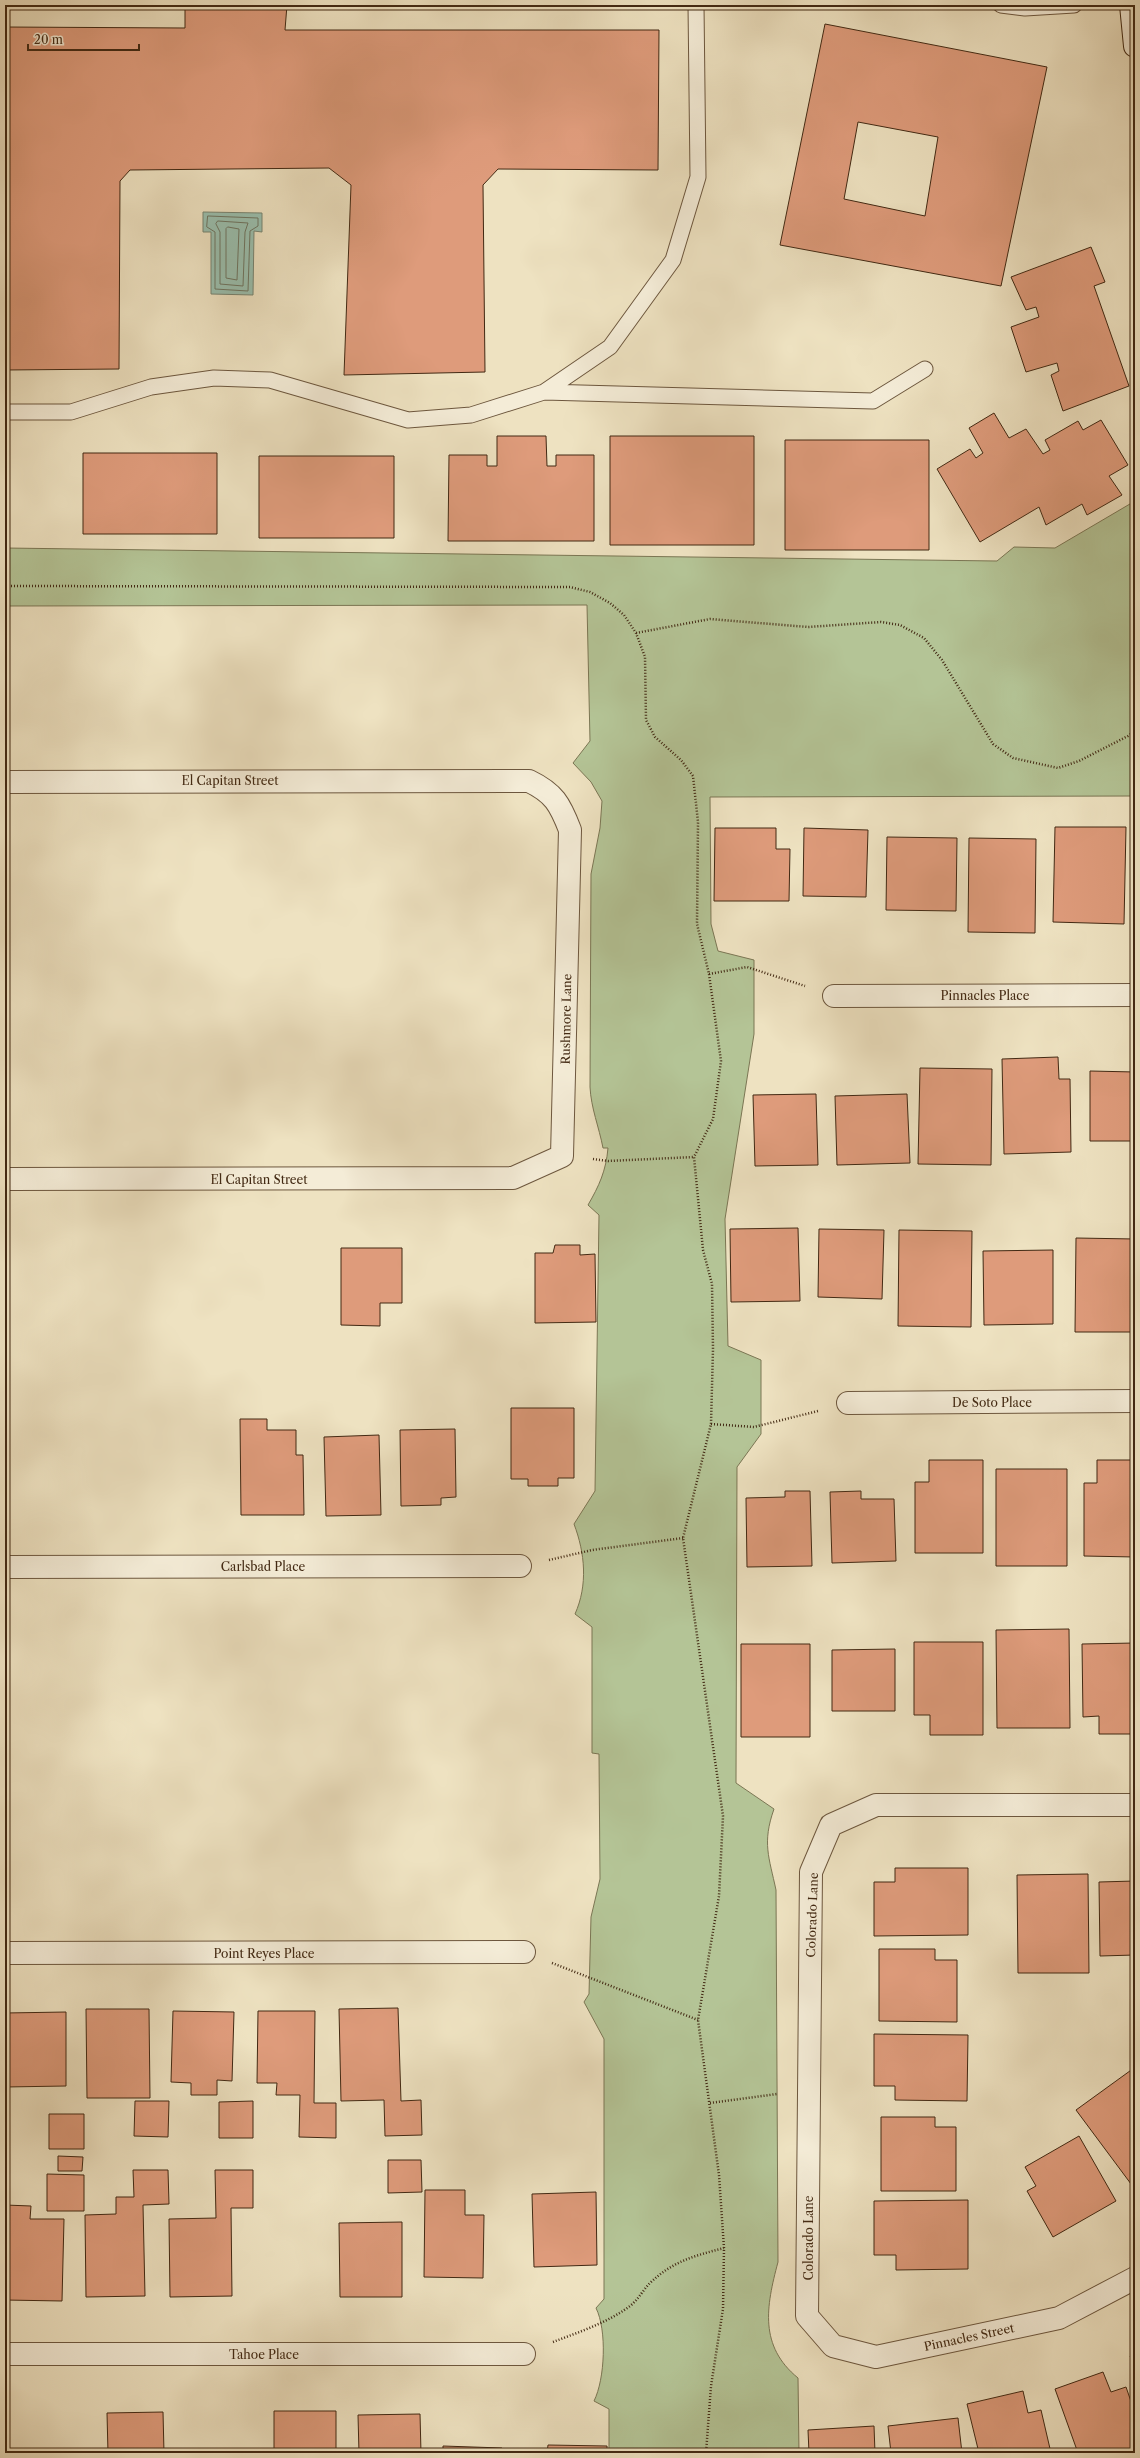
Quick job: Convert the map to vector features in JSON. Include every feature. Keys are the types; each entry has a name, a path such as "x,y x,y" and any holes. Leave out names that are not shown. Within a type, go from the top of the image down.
{"street":[{"path":"1131,5 1135,46"},
{"name":"El Capitan Street","path":"5,782 455,779 529,780 546,789 561,806 570,830"},
{"name":"Rushmore Lane","path":"562,1156 570,830"},
{"name":"Pinnacles Place","path":"834,996 1135,995"},
{"name":"El Capitan Street","path":"5,1179 513,1178 562,1156"},
{"name":"De Soto Place","path":"848,1403 1135,1401"},
{"name":"Carlsbad Place","path":"5,1567 520,1566"},
{"name":"Colorado Lane","path":"807,2316 811,1872 831,1825 876,1805 1135,1805"},
{"name":"Point Reyes Place","path":"5,1953 524,1952"},
{"name":"Pinnacles Street","path":"807,2316 833,2346 876,2358 1058,2318 1135,2278"},
{"name":"Tahoe Place","path":"5,2354 524,2354"}],"lane":[{"path":"5,412 71,412 151,387 214,378 270,380 408,420 470,415 544,392 610,347 673,260 698,176 696,5"},
{"path":"1001,5 1025,8 1074,5"},
{"path":"544,392 873,401 925,369"}],"path":[{"path":"5,586 570,587 590,592 610,603 624,615 636,633 645,657 646,720 655,737 681,760 693,776 698,822 697,924 709,974 721,1061 713,1119 694,1157 703,1250 712,1284 713,1349 711,1424 683,1538 723,1816 719,1896 698,2020 719,2175 724,2248 723,2309 711,2386 706,2453"},
{"path":"636,633 710,619 808,627 881,622 900,625 924,638 942,660 994,744 1013,758 1058,768 1079,761 1135,731"},
{"path":"709,974 747,967 834,996"},
{"path":"562,1156 608,1161 694,1157"},
{"path":"711,1424 754,1427 848,1403"},
{"path":"520,1566 592,1550 683,1538"},
{"path":"524,1952 698,2020"},
{"path":"710,2103 768,2095 808,2094"},
{"path":"524,2354 613,2318 632,2305 649,2284 667,2267 691,2256 724,2248"}],"shaded area":[{"path":"1135,501 1135,796 710,797 711,924 718,951 754,960 754,1034 725,1219 728,1346 761,1360 761,1434 737,1467 736,1783 774,1809 768,1831 768,1850 776,1890 778,2262 771,2295 769,2325 771,2339 777,2353 785,2366 798,2378 799,2453 609,2453 609,2409 594,2401 598,2392 603,2354 602,2329 600,2317 596,2308 604,2299 604,2039 584,2002 589,1994 591,1917 600,1879 599,1754 592,1753 592,1627 575,1614 582,1592 584,1569 581,1546 574,1524 595,1491 599,1215 588,1205 606,1164 608,1148 603,1148 593,1110 590,1087 591,874 600,828 602,801 591,782 573,763 590,741 587,605 5,606 5,548 997,561 1014,547 1055,548"}],"water":[{"path":"203,212 262,213 262,232 254,231 253,295 211,294 211,232 203,232"}],"building":[{"path":"185,5 287,5 285,30 659,30 658,170 498,169 483,185 485,372 344,375 351,185 329,168 130,170 120,181 119,369 5,370 5,27 185,28"},
{"path":"825,24 1047,67 1001,286 780,245","holes":["858,122 938,137 925,216 844,199"]},
{"path":"1091,247 1105,282 1094,286 1129,386 1063,411 1051,375 1059,371 1057,363 1026,372 1011,327 1039,317 1036,307 1026,310 1011,277"},
{"path":"994,413 1009,438 1026,429 1043,454 1050,450 1045,440 1078,421 1083,430 1101,420 1128,465 1109,476 1122,495 1087,515 1082,504 1046,525 1039,507 980,542 937,469 970,449 976,458 983,453 969,428"},
{"path":"497,436 546,436 547,466 556,466 556,455 594,455 594,541 448,541 449,455 487,455 487,466 497,466"},
{"path":"610,436 754,436 754,545 610,545"},
{"path":"785,440 929,440 929,550 785,550"},
{"path":"83,453 217,453 217,534 83,534"},
{"path":"259,456 394,456 394,538 259,538"},
{"path":"1055,827 1126,827 1124,924 1053,922"},
{"path":"715,828 776,828 776,849 790,849 789,901 714,901"},
{"path":"804,828 868,830 866,897 803,896"},
{"path":"887,837 957,838 956,911 886,910"},
{"path":"969,838 1036,839 1035,933 968,932"},
{"path":"1058,1057 1059,1079 1070,1079 1071,1152 1004,1154 1002,1059"},
{"path":"920,1068 992,1069 991,1165 918,1164"},
{"path":"1090,1071 1135,1072 1135,1141 1090,1141"},
{"path":"816,1094 818,1165 755,1166 753,1095"},
{"path":"907,1094 910,1163 837,1165 835,1096"},
{"path":"798,1228 800,1301 731,1302 730,1229"},
{"path":"819,1229 884,1230 882,1299 818,1297"},
{"path":"899,1230 972,1231 971,1327 898,1326"},
{"path":"1076,1238 1135,1239 1135,1332 1075,1332"},
{"path":"555,1245 580,1245 580,1255 595,1254 596,1322 535,1323 535,1253 553,1253"},
{"path":"341,1248 402,1248 402,1303 380,1303 380,1326 341,1325"},
{"path":"1053,1250 1053,1324 984,1325 983,1251"},
{"path":"511,1408 574,1408 574,1478 558,1478 558,1486 528,1486 528,1479 511,1479"},
{"path":"240,1419 267,1419 267,1430 296,1430 296,1455 303,1455 304,1515 241,1515"},
{"path":"455,1429 456,1497 441,1498 441,1505 401,1506 400,1430"},
{"path":"379,1435 381,1515 326,1516 324,1437"},
{"path":"929,1460 983,1460 983,1553 915,1553 915,1482 929,1482"},
{"path":"1097,1460 1135,1460 1135,1557 1084,1556 1084,1483 1097,1483"},
{"path":"996,1469 1067,1469 1067,1566 996,1566"},
{"path":"785,1491 810,1491 812,1566 747,1567 746,1498 785,1497"},
{"path":"861,1491 861,1499 894,1499 896,1561 832,1563 830,1492"},
{"path":"1069,1629 1070,1728 997,1728 996,1630"},
{"path":"914,1642 983,1642 983,1735 930,1735 930,1715 914,1715"},
{"path":"1135,1643 1135,1734 1099,1734 1099,1716 1083,1717 1082,1644"},
{"path":"741,1644 810,1644 810,1737 741,1737"},
{"path":"895,1649 895,1711 832,1711 832,1650"},
{"path":"895,1868 968,1868 968,1935 874,1936 874,1882 895,1882"},
{"path":"1088,1874 1089,1973 1018,1973 1017,1875"},
{"path":"1135,1881 1135,1955 1100,1956 1099,1882"},
{"path":"879,1949 935,1949 935,1960 957,1960 957,2022 879,2021"},
{"path":"398,2008 401,2101 421,2100 422,2135 385,2136 384,2100 341,2101 339,2009"},
{"path":"86,2009 149,2009 150,2098 87,2098"},
{"path":"173,2011 234,2012 232,2081 217,2080 217,2095 191,2095 191,2083 171,2082"},
{"path":"258,2011 315,2011 314,2103 336,2103 336,2138 299,2137 300,2095 276,2095 277,2083 257,2083"},
{"path":"66,2012 66,2086 5,2087 5,2013"},
{"path":"874,2034 968,2035 967,2101 895,2100 895,2086 874,2086"},
{"path":"1134,2068 1135,2069 1134,2188 1076,2110"},
{"path":"135,2101 169,2101 168,2137 134,2136"},
{"path":"253,2101 253,2138 219,2138 219,2102"},
{"path":"49,2114 84,2114 84,2149 49,2149"},
{"path":"881,2117 935,2117 935,2127 956,2127 956,2191 881,2191"},
{"path":"1079,2136 1116,2201 1053,2237 1027,2191 1036,2186 1025,2167"},
{"path":"58,2156 83,2157 82,2171 58,2171"},
{"path":"388,2160 421,2160 422,2192 388,2193"},
{"path":"133,2170 168,2170 169,2204 143,2205 145,2296 86,2297 85,2215 116,2214 116,2197 134,2197"},
{"path":"215,2170 253,2170 253,2208 231,2208 232,2296 170,2297 169,2219 216,2218"},
{"path":"47,2174 84,2175 84,2211 47,2211"},
{"path":"425,2190 465,2190 465,2215 484,2215 483,2278 424,2277"},
{"path":"596,2192 597,2265 534,2267 532,2194"},
{"path":"968,2200 968,2269 896,2270 896,2255 874,2255 874,2201"},
{"path":"5,2205 31,2206 30,2219 64,2219 62,2301 5,2300"},
{"path":"402,2222 402,2297 340,2297 339,2223"},
{"path":"1135,2353 1135,2365 1130,2356"},
{"path":"1103,2372 1111,2392 1126,2387 1135,2413 1135,2453 1078,2453 1055,2389"},
{"path":"1023,2391 1028,2413 1041,2410 1051,2453 979,2453 967,2404"},
{"path":"274,2411 336,2411 336,2453 274,2453"},
{"path":"163,2412 164,2453 108,2453 107,2413"},
{"path":"420,2414 421,2453 359,2453 358,2415"},
{"path":"958,2418 962,2453 891,2453 888,2426"},
{"path":"874,2426 875,2453 809,2453 808,2430"},
{"path":"548,2445 607,2446 607,2453 547,2453"},
{"path":"443,2446 502,2448 502,2453 443,2453"}]}
